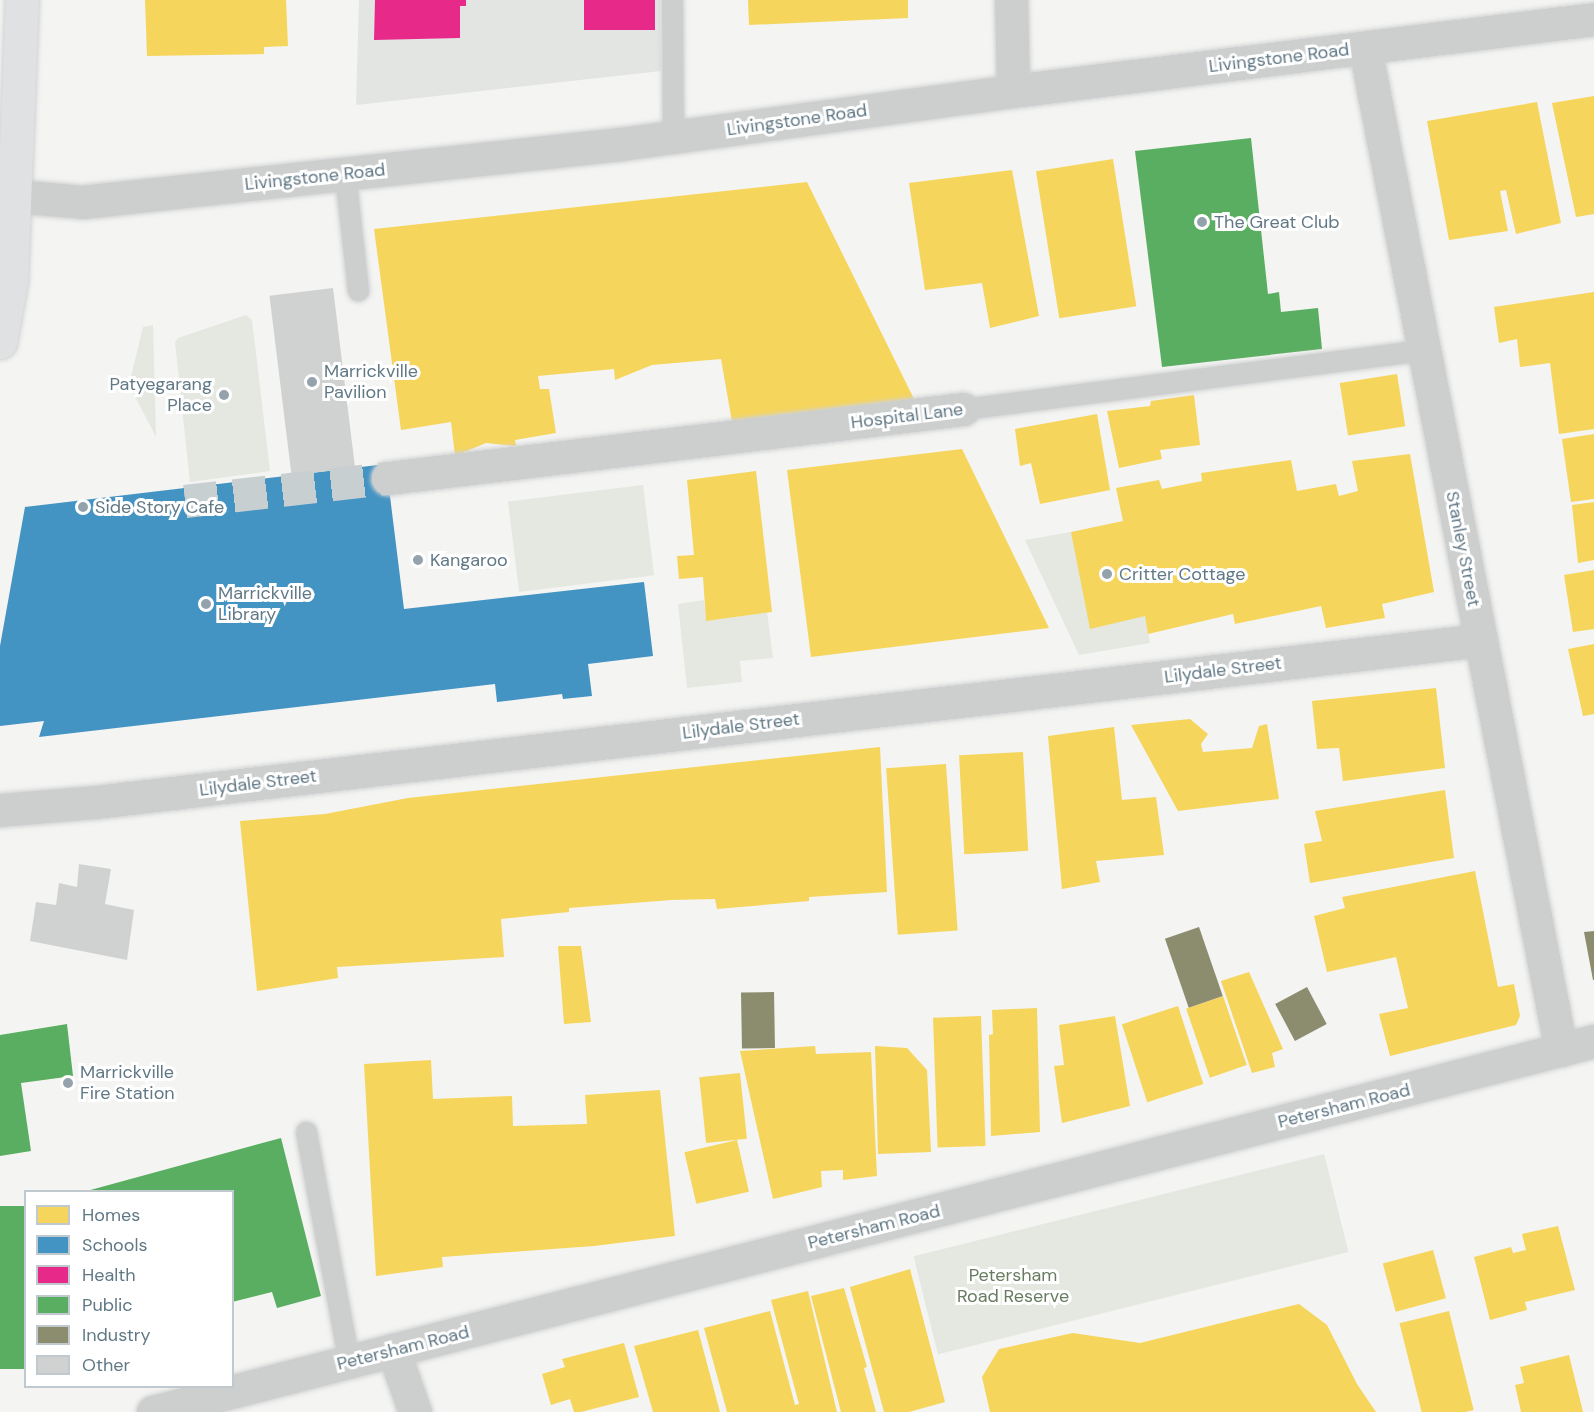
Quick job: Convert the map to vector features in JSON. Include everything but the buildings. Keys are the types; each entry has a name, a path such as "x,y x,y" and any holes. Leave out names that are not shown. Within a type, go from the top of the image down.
{"main road":[{"path":"0,342 11,281 7,195 22,0"}],"street":[{"path":"1011,0 1013,91"},
{"name":"Livingstone Road","path":"7,195 82,202 345,174 673,137 1013,91 1594,19"},
{"name":"Stanley Street","path":"1365,48 1562,1050"},
{"name":"Hospital Lane","path":"388,478 963,409"},
{"name":"Lilydale Street","path":"0,810 96,802 1481,640"},
{"name":"Petersham Road","path":"157,1412 1594,1041"},
{"path":"393,1350 415,1412"}],"lane":[{"path":"672,0 673,137"},
{"path":"345,174 358,290"},
{"name":"Hospital Lane","path":"963,409 1425,350"},
{"path":"306,1132 349,1362"}],"shaded area":[{"path":"359,0 660,0 661,71 356,105"}],"green space":[{"path":"246,315 252,320 270,471 190,482 175,342 178,338"},
{"path":"153,325 156,437 129,385 143,327"},
{"path":"643,485 654,575 519,592 508,502"},
{"path":"1071,532 1145,616 1150,643 1079,655 1025,540"},
{"path":"704,600 706,621 767,612 773,658 740,661 742,682 687,688 678,604"},
{"name":"Petersham Road Reserve","path":"1324,1154 1348,1252 938,1354 914,1256"}],"tunnel":[{"path":"185,501 388,478"}],"place":[{"name":"The Great Club","path":"1202,222"},
{"name":"Marrickville Pavilion","path":"312,382"},
{"name":"Patyegarang Place","path":"224,395"},
{"name":"Side Story Cafe","path":"83,507"},
{"name":"Kangaroo","path":"418,560"},
{"name":"Critter Cottage","path":"1107,574"},
{"name":"Marrickville Library","path":"206,604"},
{"name":"Marrickville Fire Station","path":"68,1083"}]}
